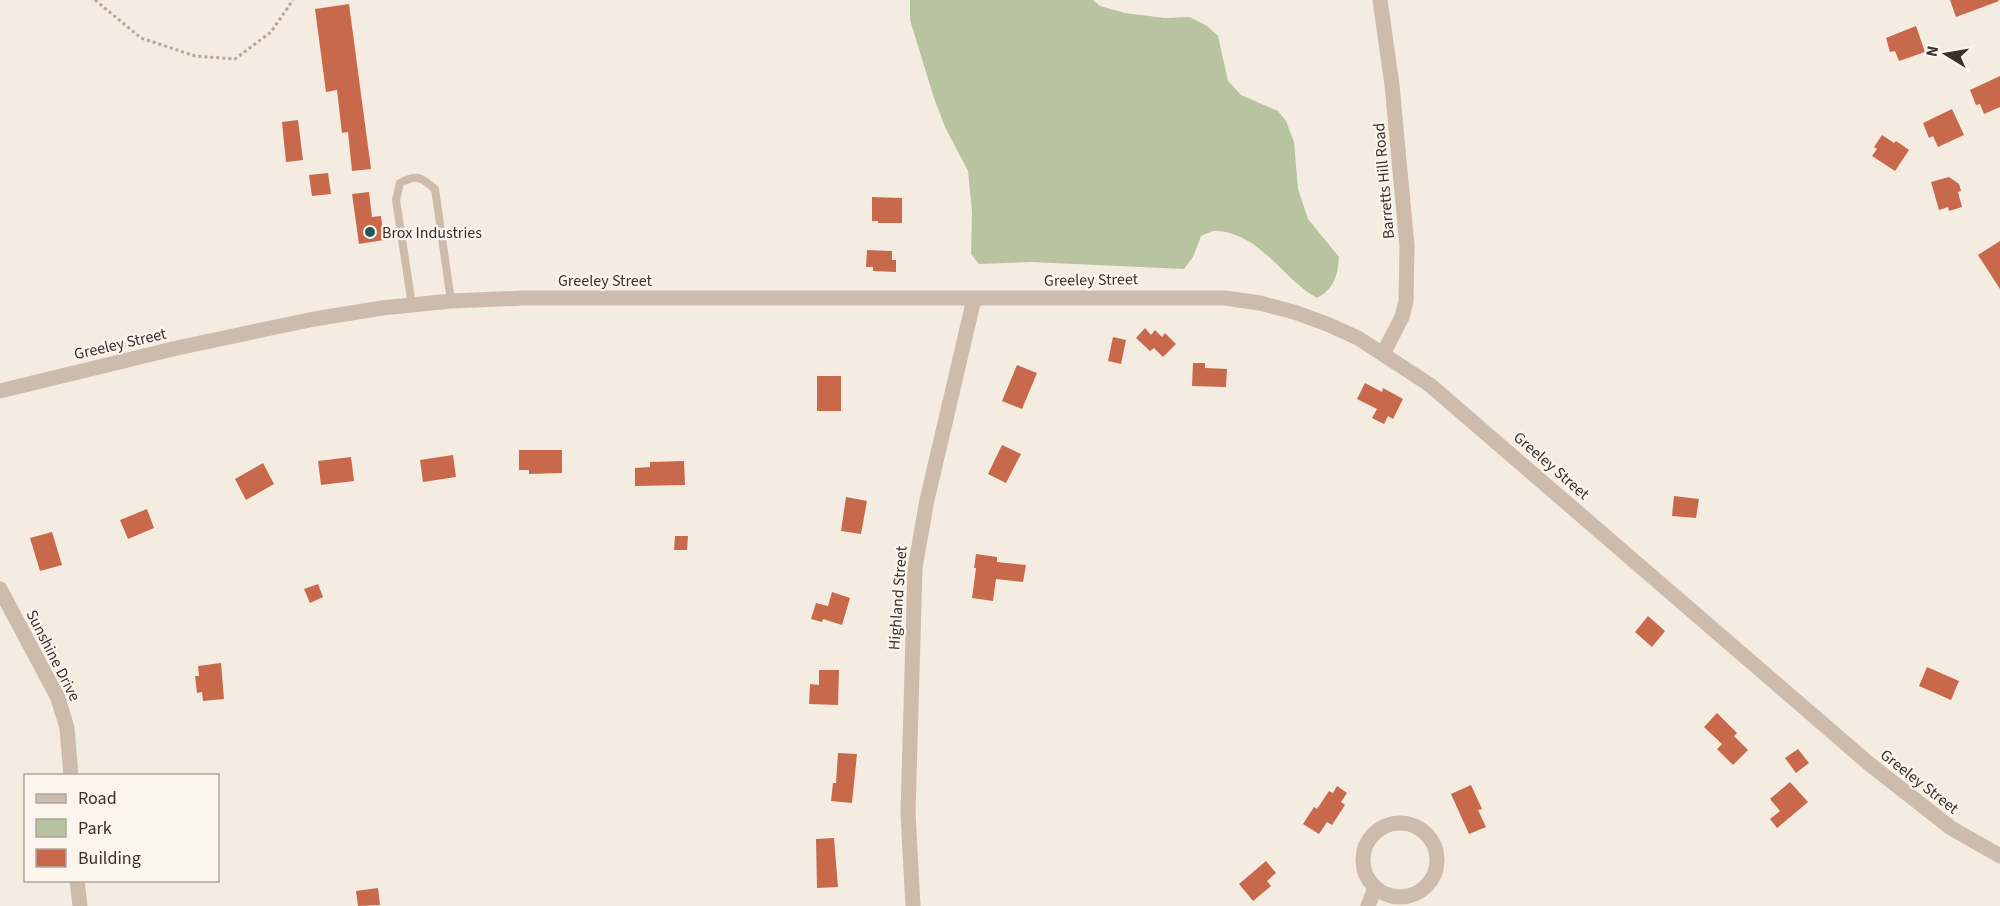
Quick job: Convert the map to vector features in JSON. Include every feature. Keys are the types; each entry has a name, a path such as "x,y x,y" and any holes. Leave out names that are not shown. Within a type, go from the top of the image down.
{"street":[{"name":"Barretts Hill Road","path":"1380,0 1404,191 1407,255 1406,301 1402,317 1383,354"},
{"name":"Greeley Street","path":"0,391 119,361 314,319 382,308 451,301 536,298 1120,297 1225,298 1260,303 1294,312 1358,338 1430,385 1876,770 1951,828 2000,856"},
{"name":"Highland Street","path":"913,906 908,813 915,568 927,500 974,299"},
{"name":"Sunshine Drive","path":"0,589 58,698 67,728 71,774"},
{"path":"1398,823 1411,825 1422,831 1430,839 1435,850 1434,873 1428,884 1419,892 1396,897 1375,888 1367,878 1363,866 1363,854 1368,842 1376,832 1386,825 1398,823"},
{"path":"77,882 80,906"},
{"path":"1368,906 1375,888"}],"lane":[{"path":"412,305 396,200 400,183 410,178 422,178 435,189 451,301"}],"path":[{"path":"95,0 141,38 195,56 235,59 271,32 292,0"}],"green space":[{"path":"910,0 1093,0 1100,6 1125,13 1165,18 1190,17 1207,26 1218,36 1228,81 1241,95 1278,111 1286,121 1294,142 1298,189 1308,219 1339,257 1338,270 1331,286 1317,298 1247,240 1234,234 1217,231 1201,236 1193,257 1184,269 1031,262 979,264 971,254 972,212 968,171 945,127 934,98 910,20"}],"building":[{"path":"1950,0 1998,0 1999,1 1956,17"},
{"path":"349,4 371,169 352,171 348,132 342,133 337,90 326,92 315,9"},
{"path":"1916,26 1925,52 1899,61 1895,51 1890,52 1886,38"},
{"path":"2000,76 2000,107 1984,114 1980,104 1976,105 1970,90"},
{"path":"1952,109 1964,135 1938,147 1933,136 1929,138 1923,123"},
{"path":"298,120 303,160 286,162 282,122"},
{"path":"1882,135 1909,150 1895,171 1872,156 1877,149 1874,147"},
{"path":"328,173 331,194 312,196 309,175"},
{"path":"1949,177 1959,184 1961,191 1958,192 1962,207 1949,211 1948,207 1939,210 1931,182"},
{"path":"369,192 372,217 381,216 384,240 359,244 352,194"},
{"path":"872,197 902,198 902,223 872,221"},
{"path":"2000,241 2000,289 1978,255"},
{"path":"867,250 892,251 892,260 896,260 896,272 873,271 873,267 866,267"},
{"path":"1145,328 1151,335 1155,330 1162,337 1165,333 1176,344 1163,357 1154,348 1150,351 1136,338"},
{"path":"1113,337 1126,340 1121,364 1108,361"},
{"path":"1193,363 1205,363 1205,368 1227,369 1226,387 1192,386"},
{"path":"1017,365 1037,373 1022,409 1002,401"},
{"path":"817,376 841,376 841,411 817,411"},
{"path":"1365,383 1382,392 1383,388 1403,399 1393,419 1388,416 1384,424 1372,418 1377,409 1357,399"},
{"path":"1002,445 1021,454 1006,483 988,474"},
{"path":"519,450 562,450 562,473 529,474 529,470 519,470"},
{"path":"453,455 456,477 423,482 420,460"},
{"path":"351,457 354,481 321,485 318,461"},
{"path":"684,461 685,485 635,486 635,468 650,467 650,462"},
{"path":"263,463 274,484 246,500 235,479"},
{"path":"1674,496 1699,499 1696,518 1672,516"},
{"path":"846,497 867,501 861,534 841,531"},
{"path":"147,509 154,528 128,539 120,520"},
{"path":"52,532 62,565 40,571 30,538"},
{"path":"675,536 688,536 687,550 674,550"},
{"path":"976,554 997,557 997,562 1026,565 1023,582 996,579 993,601 972,598"},
{"path":"318,584 323,597 310,603 304,589"},
{"path":"832,592 850,598 842,625 823,619 822,622 811,619 816,603 828,606"},
{"path":"1648,616 1665,631 1652,647 1635,632"},
{"path":"221,663 224,699 203,701 202,692 197,693 195,676 199,676 198,666"},
{"path":"1927,667 1959,681 1951,700 1919,686"},
{"path":"819,670 839,670 838,705 809,704 810,684 819,685"},
{"path":"1717,713 1737,733 1734,736 1748,750 1733,765 1717,749 1722,744 1704,727"},
{"path":"1798,749 1809,763 1796,773 1785,758"},
{"path":"838,753 857,754 852,803 831,801 833,783 836,783"},
{"path":"1790,782 1808,802 1777,828 1770,819 1780,811 1770,799"},
{"path":"1471,785 1482,809 1478,810 1486,827 1469,834 1451,794"},
{"path":"1337,786 1347,793 1341,802 1345,805 1332,825 1327,822 1319,834 1303,824 1314,807 1317,809 1329,791 1333,793"},
{"path":"834,838 838,887 817,888 816,839"},
{"path":"1266,861 1276,873 1267,881 1271,886 1253,901 1239,884"},
{"path":"378,888 380,905 358,906 356,891"}],"place":[{"name":"Brox Industries","path":"370,232"}]}
